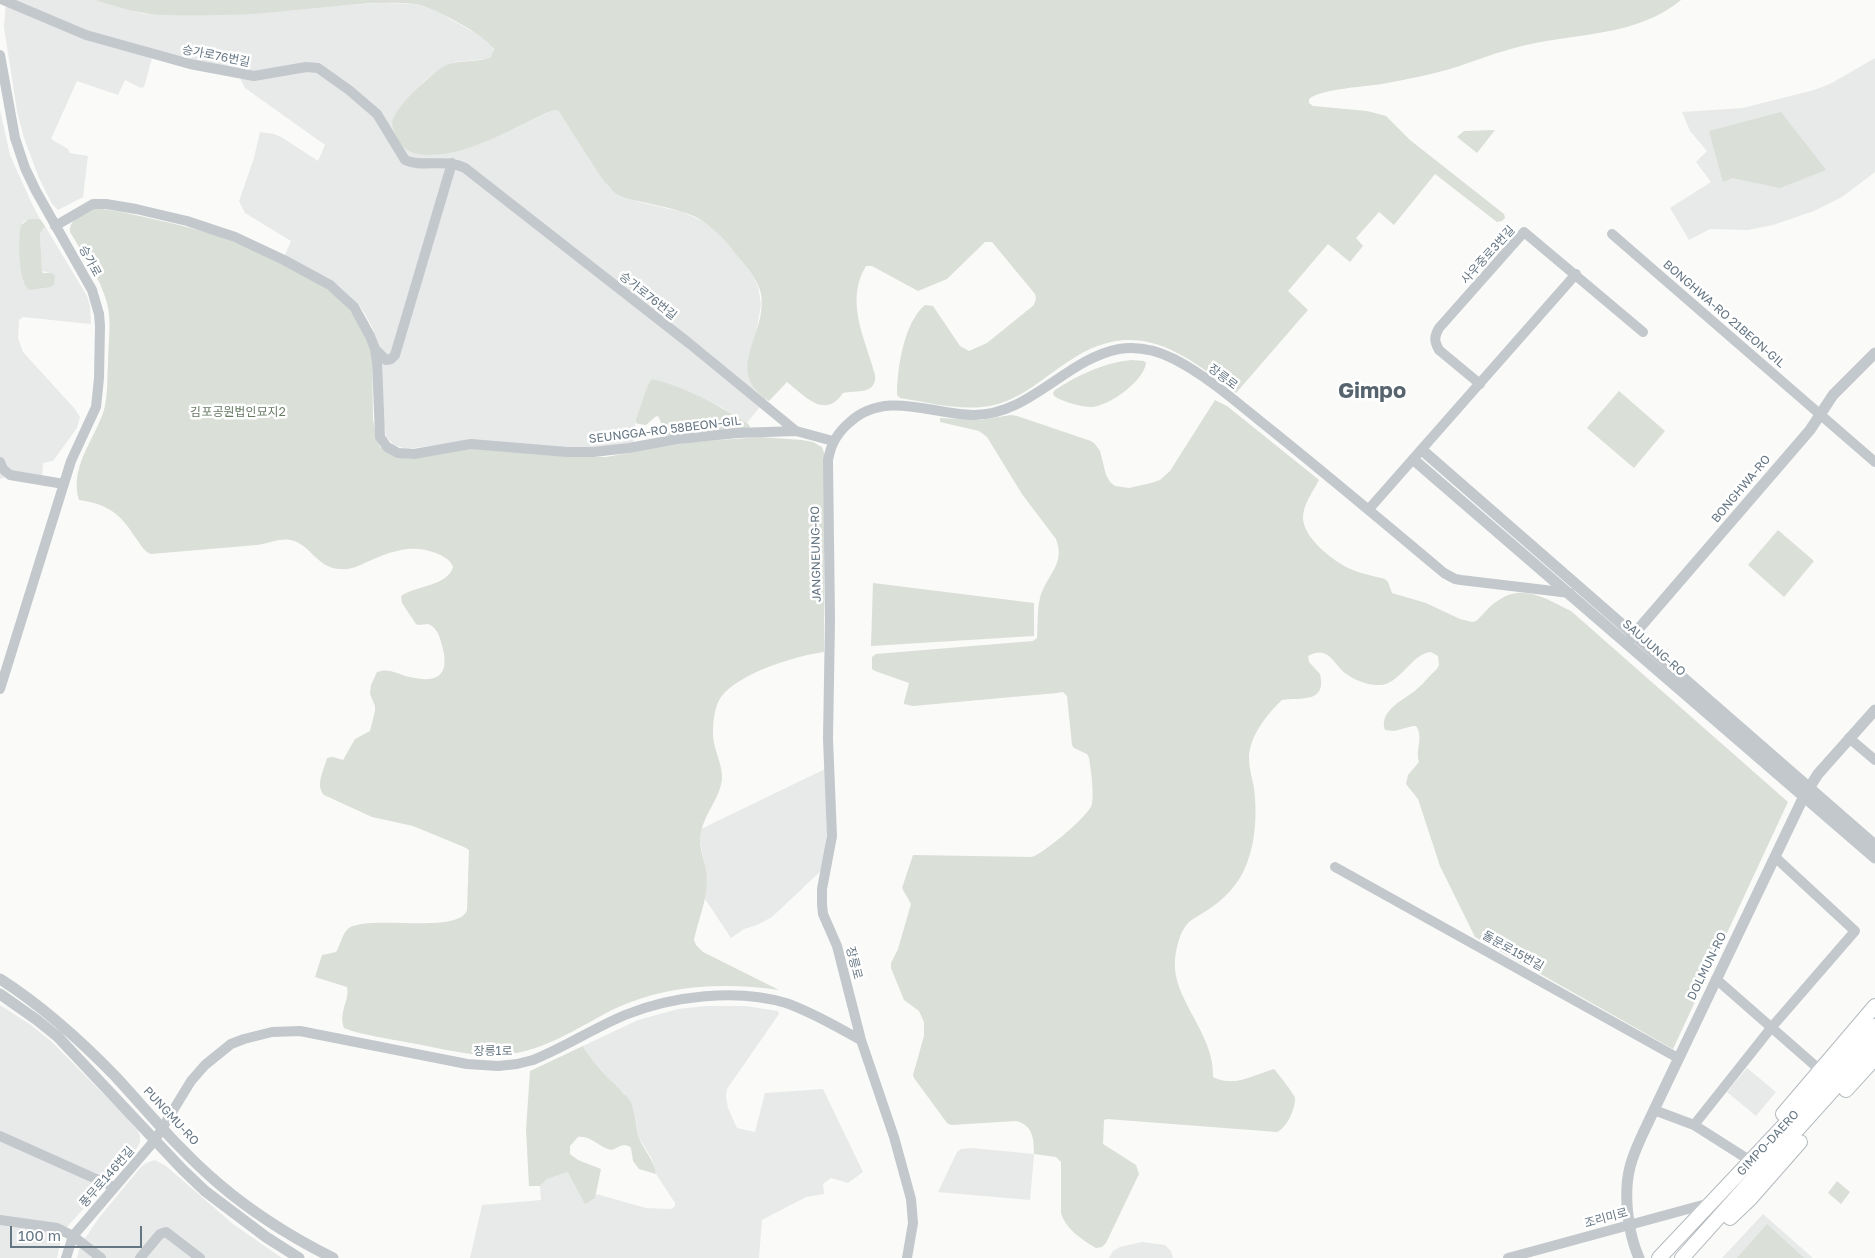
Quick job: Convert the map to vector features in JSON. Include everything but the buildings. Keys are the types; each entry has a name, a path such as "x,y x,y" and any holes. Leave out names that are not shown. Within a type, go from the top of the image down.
{"main road":[{"path":"1714,1200 1746,1158 1875,1006"},
{"name":"GIMPO-DAERO","path":"1659,1258 1841,1065 1875,1026"},
{"name":"GIMPO-DAERO","path":"1682,1258 1875,1043"},
{"path":"1688,1258 1750,1199 1875,1058"}],"street":[{"name":"승가로76번길","path":"3,0 86,35 190,64 254,76 306,67 318,68 349,90 377,114 405,160 452,163 465,168 690,344 796,431 833,441"},
{"name":"승가로","path":"0,55 14,138 30,178 92,290 99,314 100,326 99,378 96,407 74,452 0,689"},
{"path":"375,349 386,360 391,359 395,355 452,163"},
{"name":"SEUNGGA-RO 58BEON-GIL","path":"55,226 93,204 106,204 175,218 236,237 318,278 340,292 360,316 375,349 380,437 388,447 398,453 414,454 471,444 567,452 593,452 678,439 737,433 796,431"},
{"name":"사우중로3번길","path":"1480,384 1439,350 1435,342 1435,335 1439,328 1524,232 1576,274"},
{"name":"BONGHWA-RO 21BEON-GIL","path":"1612,234 1821,413 1875,462"},
{"path":"1369,510 1576,274 1643,332"},
{"name":"장릉로","path":"833,441 855,417 875,407 894,405 974,415 994,413 1015,405 1080,365 1106,353 1120,349 1148,350 1174,359 1204,378 1369,510 1444,573 1455,579 1570,593"},
{"name":"BONGHWA-RO","path":"1630,638 1810,430 1833,396 1875,353"},
{"name":"JANGNEUNG-RO","path":"833,441 829,454 827,479 830,620 828,739 832,836 822,889 822,904 823,914 837,946 861,1040"},
{"name":"SAUJUNG-RO","path":"1418,455 1570,593 1630,638"},
{"name":"SAUJUNG-RO","path":"1418,455 1807,793 1875,858"},
{"path":"0,462 3,469 10,475 64,484"},
{"name":"DOLMUN-RO","path":"1638,1258 1629,1226 1627,1178 1630,1166 1654,1110 1807,793 1818,774 1875,710"},
{"path":"1849,738 1875,760"},
{"name":"SAUJUNG-RO","path":"1807,793 1875,845"},
{"path":"1694,1125 1771,1028 1854,931 1775,857"},
{"name":"돌문로15번길","path":"1335,867 1678,1058"},
{"name":"PUNGMU-RO","path":"0,979 36,1003 74,1035 162,1128 218,1183 243,1203 298,1239 333,1258"},
{"path":"1716,979 1820,1070"},
{"path":"0,994 58,1037 205,1191 266,1237 299,1258"},
{"name":"장릉1로","path":"155,1140 191,1081 205,1065 231,1044 272,1032 300,1031 314,1033 467,1064 498,1066 533,1060 640,1009 690,998 727,996 762,998 788,1004 861,1040"},
{"path":"861,1040 894,1137 911,1199 913,1223 906,1258"},
{"path":"1654,1110 1694,1125 1746,1158"},
{"path":"0,1136 114,1186"},
{"name":"풍무로146번길","path":"66,1258 73,1236 155,1140"},
{"name":"조리미로","path":"1508,1258 1629,1226 1714,1200"},
{"path":"0,1220 52,1227 73,1236 101,1258"},
{"path":"140,1258 160,1234 166,1232 200,1258"}],"shaded area":[{"path":"6,0 95,0 144,14 166,15 384,3 416,4 433,9 487,40 492,44 494,53 486,59 456,62 434,73 423,82 394,116 392,121 396,136 446,153 484,142 551,111 558,110 609,187 639,202 682,212 703,221 714,229 753,276 758,286 761,304 748,367 756,391 766,399 747,423 723,408 694,394 652,379 648,384 636,419 633,443 582,449 473,440 407,449 394,445 386,437 378,346 373,329 365,314 359,305 339,286 285,255 291,241 245,213 239,201 254,158 260,132 274,134 283,138 318,161 325,145 245,88 240,78 154,51 144,87 141,88 125,80 118,95 77,81 51,139 68,149 70,153 88,156 83,197 58,210 52,204 39,178 24,138 17,111 4,27"},
{"path":"1875,58 1875,172 1842,197 1814,211 1773,225 1748,230 1710,229 1689,240 1670,208 1711,182 1696,162 1707,151 1690,131 1682,112 1743,108 1814,90 1830,84"},
{"path":"0,110 10,155 40,219 24,221 21,225 20,254 27,288 29,290 53,274 42,271 40,234 45,226 87,296 90,306 90,324 23,317 19,320 18,338 23,352 80,417 77,428 53,461 43,463 42,478 14,474 0,479"},
{"path":"825,769 827,832 823,869 772,917 744,929 731,938 705,899 707,878 700,841 701,829"},
{"path":"0,1005 31,1025 52,1042 125,1116 140,1136 137,1148 68,1226 62,1235 57,1258 0,1258"},
{"path":"706,1006 745,1006 778,1011 779,1014 727,1089 728,1108 737,1128 755,1132 765,1093 823,1089 863,1172 848,1183 831,1178 823,1184 824,1194 806,1197 762,1220 759,1258 470,1258 482,1205 541,1200 540,1186 547,1179 568,1172 595,1198 596,1194 646,1208 671,1209 675,1206 675,1203 656,1174 652,1159 639,1138 634,1112 624,1093 618,1089 593,1061 583,1046 638,1020 678,1009"},
{"path":"1747,1068 1776,1092 1756,1116 1727,1092"},
{"path":"971,1148 1034,1154 1030,1200 938,1192 957,1152 961,1149"},
{"path":"155,1160 166,1166 233,1224 282,1258 77,1258 80,1246 98,1219 140,1168 146,1163"},
{"path":"1763,1214 1813,1258 1722,1258"},
{"path":"1142,1242 1165,1245 1171,1251 1173,1258 1109,1258 1113,1251 1120,1247"}],"green space":[{"path":"95,0 1681,0 1664,12 1646,21 1627,27 1526,45 1434,73 1387,83 1324,92 1309,99 1309,103 1313,106 1367,111 1386,116 1410,140 1504,214 1505,218 1497,222 1435,174 1394,225 1379,212 1356,238 1363,246 1350,262 1328,244 1288,291 1308,310 1236,393 1195,363 1176,352 1156,344 1135,340 1113,341 1091,349 1066,363 1016,397 998,404 974,408 900,398 897,395 898,372 907,334 918,313 925,305 933,306 960,346 969,351 987,343 1034,305 1035,294 992,242 985,242 947,279 918,291 872,266 866,266 857,293 857,307 862,335 875,375 873,386 865,390 843,393 836,401 829,405 822,405 808,399 787,382 769,401 755,389 749,377 750,352 759,324 761,309 761,294 750,272 722,238 696,217 623,197 615,193 603,180 558,110 551,111 492,139 462,150 430,155 408,150 401,144 394,131 392,122 394,116 406,100 422,84 437,71 449,64 491,57 494,49 489,43 458,22 423,6 401,3 370,3 230,15 156,15 121,8"},
{"path":"1781,112 1826,170 1780,188 1732,178 1723,182 1709,131"},
{"path":"1495,130 1477,153 1457,137 1464,131"},
{"name":"김포공원법인묘지2","path":"91,209 122,212 213,234 252,249 323,285 349,309 364,332 372,354 373,420 377,440 380,447 393,456 412,459 477,448 570,456 606,457 691,442 761,437 802,440 813,442 822,447 825,456 824,652 798,657 754,673 729,688 721,697 715,710 713,734 722,773 721,786 703,825 700,838 706,868 707,888 694,940 696,945 703,952 779,990 715,986 652,995 612,1010 541,1046 503,1055 463,1053 367,1035 344,1028 342,1017 347,997 347,987 315,977 322,955 336,952 349,928 360,924 448,921 460,917 467,910 469,850 413,826 372,817 324,795 320,787 327,758 333,757 343,760 355,739 370,731 375,711 370,694 371,685 377,672 386,670 421,679 437,677 441,673 445,660 438,634 428,624 416,624 402,603 401,596 438,582 450,573 453,567 448,560 436,553 427,550 409,549 392,552 351,568 333,568 320,561 297,542 290,540 278,540 257,545 151,554 144,549 124,522 112,511 97,504 79,500 77,476 84,454 104,410 107,387 109,318 107,303 91,266 70,232 74,221"},
{"path":"29,219 40,219 45,226 40,234 42,271 43,273 52,273 55,276 54,284 51,287 29,290 25,285 19,249 20,231 21,225"},
{"path":"1132,360 1144,361 1146,363 1139,377 1125,391 1099,406 1088,407 1078,405 1054,396 1055,390 1082,374 1112,363"},
{"path":"652,379 665,382 713,403 747,423 750,426 749,429 667,437 664,436 658,416 646,425 636,423 648,384"},
{"path":"1619,391 1665,431 1634,468 1587,428"},
{"path":"1215,400 1227,406 1319,480 1303,513 1304,525 1313,540 1341,564 1352,570 1385,579 1392,593 1426,603 1460,619 1472,622 1476,621 1490,606 1515,593 1534,594 1571,611 1788,802 1673,1049 1475,937 1440,866 1418,799 1406,784 1408,775 1419,762 1418,730 1416,726 1413,726 1394,731 1385,730 1384,723 1389,711 1417,689 1437,669 1439,665 1438,656 1431,652 1424,654 1392,681 1373,685 1348,675 1325,654 1320,652 1308,656 1309,662 1320,674 1320,690 1311,697 1282,700 1260,726 1252,742 1249,758 1255,797 1255,826 1250,854 1244,870 1236,884 1225,896 1213,907 1187,924 1179,938 1175,959 1176,974 1180,988 1207,1046 1212,1061 1213,1077 1221,1080 1236,1081 1274,1069 1295,1098 1292,1112 1284,1127 1277,1132 1104,1120 1103,1144 1136,1165 1139,1174 1106,1243 1102,1247 1096,1248 1066,1224 1061,1213 1061,1162 1056,1157 1034,1154 1033,1138 1026,1126 1016,1121 951,1125 947,1123 914,1078 913,1075 924,1036 924,1022 919,1011 904,1000 891,968 911,904 902,888 913,855 1032,857 1065,834 1089,809 1092,804 1093,793 1089,758 1087,754 1074,748 1072,745 1067,696 1063,692 913,706 904,704 909,683 872,669 872,657 876,654 1033,641 1037,638 1040,598 1059,556 1056,539 1022,494 987,437 979,431 940,422 940,418 980,420 1011,415 1091,441 1100,451 1106,475 1110,482 1115,486 1129,488 1160,480 1170,471"},
{"path":"1778,530 1814,561 1784,597 1748,565"},
{"path":"873,583 1034,603 1034,636 871,646"},
{"path":"583,1046 599,1068 629,1099 633,1108 639,1138 653,1164 656,1174 639,1169 633,1161 631,1148 626,1145 611,1150 591,1139 578,1137 570,1146 570,1154 578,1160 601,1169 595,1198 585,1204 568,1172 547,1179 540,1186 529,1186 526,1130 530,1071"},
{"path":"1837,1181 1850,1192 1841,1204 1828,1193"},
{"path":"1767,1224 1804,1258 1737,1258"}],"district":[{"name":"Gimpo","path":"1372,391"}]}
